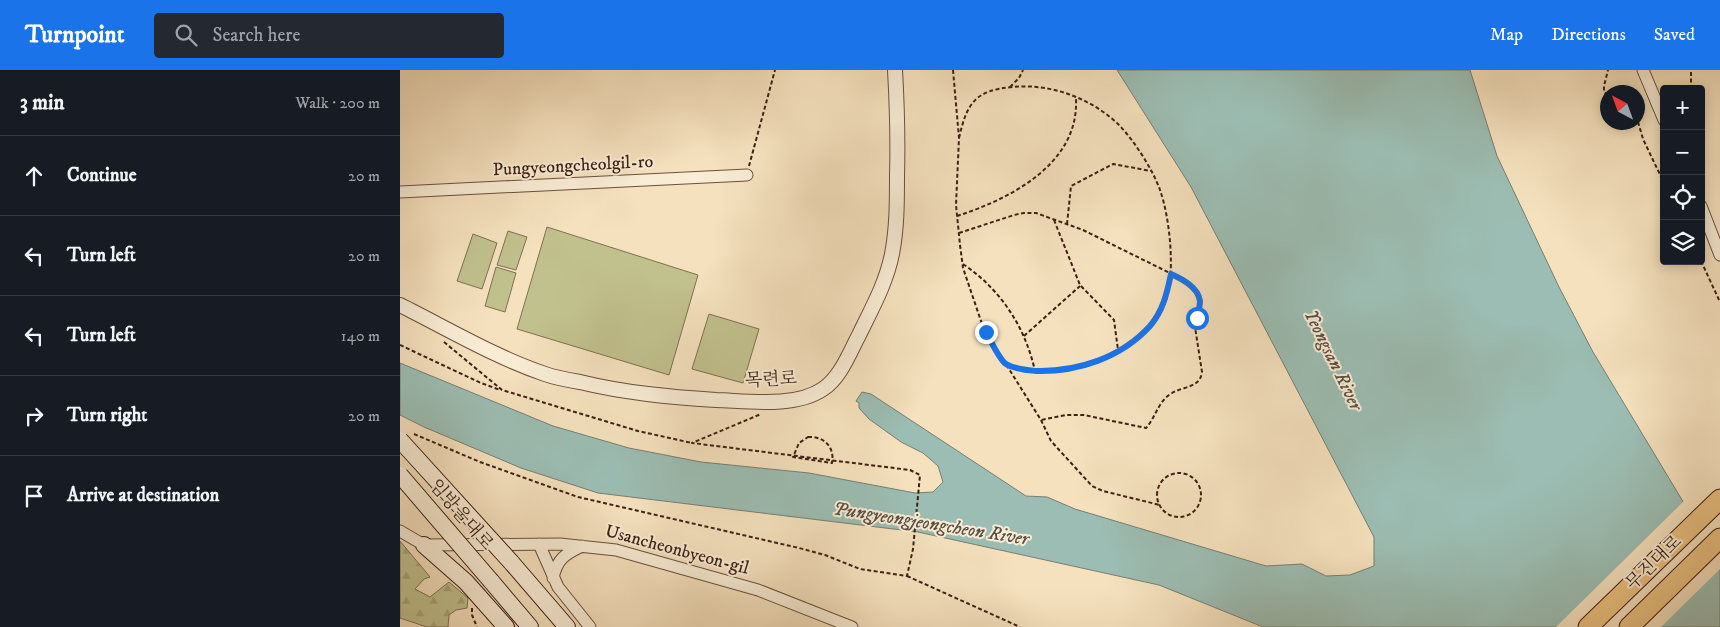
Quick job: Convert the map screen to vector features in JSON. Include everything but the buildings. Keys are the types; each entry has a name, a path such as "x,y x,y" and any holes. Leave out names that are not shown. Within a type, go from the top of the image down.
{"highway":[{"name":"무진대로","path":"1588,627 1720,499"},
{"path":"1629,627 1720,538"}],"main road":[{"path":"404,436 567,627"},
{"name":"임방울대로","path":"400,475 530,627"},
{"path":"424,545 466,582 506,627"}],"street":[{"name":"목련로","path":"400,305 517,364 547,375 609,389 666,397 758,402 796,400 810,396 824,389 832,381 845,361 882,288 892,254 897,220 898,115 896,70"},
{"path":"1643,70 1660,110"},
{"name":"Pungyeongcheolgil-ro","path":"400,192 747,175"},
{"path":"1705,216 1720,255"},
{"path":"400,531 424,545"},
{"path":"539,544 553,578 563,596 590,627"},
{"name":"Usancheonbyeon-gil","path":"424,545 539,544 584,546 616,550 758,590 852,627"},
{"path":"553,578 559,561 573,550 584,546"}],"path":[{"path":"747,175 775,70"},
{"path":"953,70 959,138 957,216 963,264 980,321 1041,420 1051,441 1092,486 1103,491 1160,505 1169,514 1183,516 1189,514 1199,505 1201,490 1198,483 1193,477 1186,474 1171,474 1164,478 1158,491 1160,505"},
{"path":"1010,87 1023,70"},
{"path":"1604,85 1608,70"},
{"path":"1691,70 1691,85"},
{"path":"959,138 968,110 979,95 998,88 1020,86 1045,88 1066,94 1098,108 1120,127 1151,170 1161,192 1171,241 1171,274 1165,303 1150,326 1128,346 1101,360 1075,368 1035,371 1025,370 1005,363"},
{"path":"957,216 996,202 1040,175 1060,152 1071,131 1077,106 1076,98"},
{"path":"1640,130 1660,175"},
{"path":"1067,224 1071,186 1113,164 1151,170"},
{"path":"959,233 1024,213 1036,213 1098,236 1184,280 1196,293 1200,301 1195,327 1202,372 1201,380 1197,384 1172,393 1162,400 1146,428 1084,415 1066,415 1041,420"},
{"path":"1054,220 1080,285 1114,320 1118,351"},
{"path":"963,264 995,290 1008,307 1024,336 1035,371"},
{"path":"1703,265 1720,302"},
{"path":"1024,336 1080,285"},
{"path":"444,342 502,390"},
{"path":"400,345 481,383 638,431 692,443 910,470 920,475 921,478 913,548 907,576"},
{"path":"692,443 762,414"},
{"path":"404,436 578,497 799,548 825,555 860,570 907,576 1020,627"},
{"path":"794,455 797,446 803,440 812,437 830,445 833,460"}],"green space":[{"path":"547,227 698,275 669,375 517,329"},
{"path":"508,231 527,237 516,270 497,265"},
{"path":"473,234 497,243 482,289 457,281"},
{"path":"496,267 516,273 505,312 485,306"},
{"path":"709,314 759,329 743,383 692,369"},
{"path":"400,541 430,577 424,579 415,589 430,597 449,582 468,598 467,608 456,610 449,615 448,627 427,627 400,618"}],"water":[{"path":"1117,70 1470,70 1497,156 1559,287 1593,352 1720,563 1720,627 1263,627 1159,585 918,532 598,493 521,468 400,415 400,363 553,426 629,448 701,462 809,473 915,493 933,492 943,482 938,466 923,453 901,442 869,419 859,408 859,403 856,401 862,392 871,394 1026,496 1047,497 1075,509 1266,566 1302,564 1326,576 1350,575 1374,566 1374,537 1191,187"}],"pier":[{"path":"1685,500 1720,558 1720,569 1661,627 1556,627"}],"route":[{"path":"986,332 1005,363 1025,370 1051,371 1075,368 1101,360 1128,346 1150,326 1165,303 1171,274 1184,280 1196,293 1200,301 1197,318"}],"water label":[{"name":"Yeongsan River","path":"1333,360"},
{"name":"Pungyeongjeongcheon River","path":"931,524"}]}
